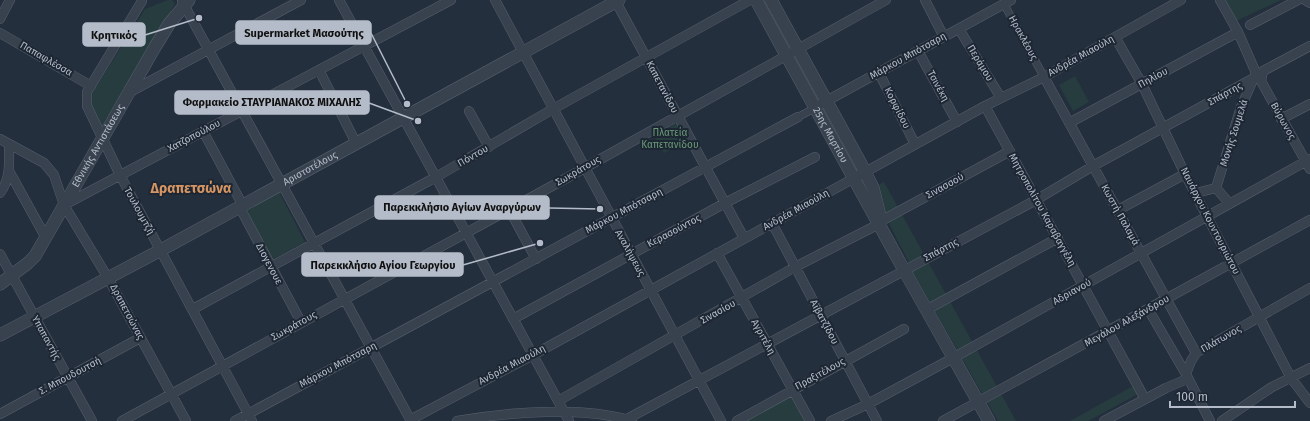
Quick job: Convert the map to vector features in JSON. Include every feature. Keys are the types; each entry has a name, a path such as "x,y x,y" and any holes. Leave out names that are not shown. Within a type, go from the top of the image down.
{"street":[{"path":"0,19 10,0"},
{"name":"Τουλουμτζή","path":"142,0 87,92 87,106 120,175 250,418"},
{"path":"128,93 301,0"},
{"path":"339,0 569,421"},
{"name":"Χατζοπούλου","path":"64,205 451,0"},
{"name":"Αναλήψεως","path":"495,0 610,218 721,421"},
{"name":"Αριστοτέλους","path":"0,335 161,250 240,205 522,53 616,0"},
{"name":"Καπετανίδου","path":"616,0 744,238"},
{"name":"Πόντου","path":"193,309 436,177 553,108 750,0"},
{"name":"25ης Μαρτίου","path":"756,0 853,178 901,258 904,270 989,421"},
{"name":"25ης Μαρτίου","path":"771,0 865,172 875,195 880,223"},
{"name":"Σωκράτους","path":"122,421 786,55 799,50 886,0"},
{"path":"926,0 944,37"},
{"name":"Ανδρέα Μιαούλη","path":"411,420 1181,0"},
{"path":"1220,0 1238,32 1255,69 1254,78"},
{"path":"1250,25 1298,0"},
{"path":"1305,0 1310,3"},
{"path":"188,1 208,50 411,420"},
{"name":"Εθνικής Αντιστάσεως","path":"0,284 32,260 46,238 102,137 169,24 188,1"},
{"name":"Μάρκου Μπότσαρη","path":"235,421 250,418 371,348 815,108 1006,1"},
{"name":"Ηρακλέους","path":"1006,1 1044,76"},
{"name":"Περάμου","path":"959,28 1001,98"},
{"name":"Πηλίου","path":"1069,123 1238,32"},
{"name":"Παπαφλέσσα","path":"0,33 91,86"},
{"name":"Ναυάρχου Κουντουριώτου","path":"1115,37 1142,84 1185,174 1291,378 1310,403"},
{"name":"Βύρωνος","path":"1309,163 1281,119 1261,81 1263,72 1310,46"},
{"name":"Τσινέκη","path":"918,51 957,122"},
{"path":"319,70 356,143"},
{"name":"Κορφίδου","path":"879,72 916,144"},
{"name":"Κωστή Παλαμά","path":"1044,76 1092,166 1167,298 1196,353"},
{"name":"Σπάρτης","path":"630,420 699,380 1036,200 1092,166 1164,129 1254,78"},
{"name":"Μονής Σουμελά","path":"1216,188 1241,107 1254,78"},
{"path":"1281,119 1310,104"},
{"name":"Μητροπολίτου Καραβαγγέλη","path":"985,106 1145,399"},
{"path":"469,111 488,147"},
{"name":"Διογενουε","path":"203,131 270,267 301,322"},
{"name":"Δραπετσώνας","path":"0,139 44,163 50,168 54,175 64,205 108,278 186,421"},
{"path":"0,193 5,186 9,171 9,144"},
{"name":"Σινασσού","path":"880,223 1010,150"},
{"name":"Κερασούντος","path":"513,319 725,203 815,157"},
{"name":"Αδριανού","path":"831,421 868,404 953,358 1142,254 1207,215 1309,163"},
{"path":"9,171 46,238"},
{"path":"1118,210 1185,174"},
{"path":"1196,193 1216,188 1230,203"},
{"path":"509,209 536,258"},
{"name":"Μεγάλου Αλεξάνδρου","path":"943,421 1310,220"},
{"name":"Αϊβατζίδου","path":"772,223 877,421"},
{"name":"Σινασίου","path":"558,401 795,267 880,223"},
{"path":"926,310 1058,238"},
{"name":"Αγριτέλη","path":"717,253 810,421"},
{"name":"Υπαπαντής","path":"0,254 92,421"},
{"name":"Πλάτωνος","path":"1186,377 1191,361 1196,353 1310,288"},
{"path":"1148,309 1210,421"},
{"name":"Πραξιτέλους","path":"737,421 904,329"},
{"name":"Σ. Μπουδουτσή","path":"0,414 140,338"},
{"path":"1222,421 1272,387 1310,368"},
{"path":"1104,421 1186,377"},
{"path":"457,421 563,411 630,420"}],"green space":[{"path":"168,0 172,0 175,4 101,127 90,103 91,95 145,9"},
{"path":"1225,0 1281,0 1236,21"},
{"path":"1075,76 1089,102 1073,111 1059,85"},
{"name":"Πλατεία Καπετανίδου","path":"677,123 686,141 664,153 654,136"},
{"path":"884,182 1016,421 998,421 913,273 890,225 878,185"},
{"path":"279,192 305,242 272,260 245,210"},
{"path":"1133,386 1138,394 1088,421 1070,421"},
{"path":"792,394 807,421 743,421"}],"place":[{"name":"Κρητικός","path":"199,18"},
{"name":"Supermarket Μασούτης","path":"407,104"},
{"name":"Φαρμακείο ΣΤΑΥΡΙΑΝΑΚΟΣ ΜΙΧΑΛΗΣ","path":"418,121"},
{"name":"Παρεκκλήσιο Αγίων Αναργύρων","path":"600,209"},
{"name":"Παρεκκλήσιο Αγίου Γεωργίου","path":"540,243"}],"district":[{"name":"Δραπετσώνα","path":"191,188"}]}
